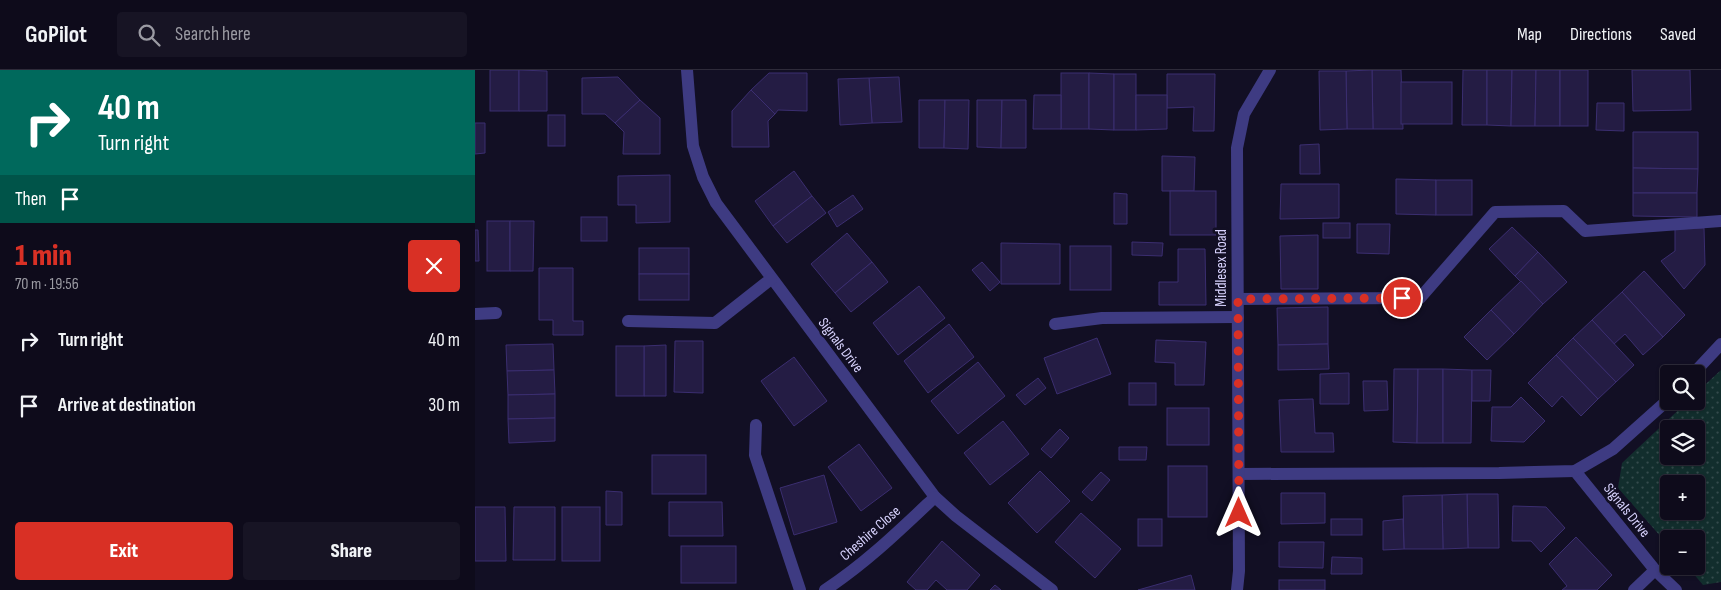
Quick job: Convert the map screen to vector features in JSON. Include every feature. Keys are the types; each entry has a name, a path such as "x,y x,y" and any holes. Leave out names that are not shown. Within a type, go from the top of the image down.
{"street":[{"name":"Signals Drive","path":"687,70 693,146 703,177 715,203 935,497 956,516 1052,590"},
{"name":"Middlesex Road","path":"1237,590 1239,571 1239,474 1237,148 1244,114 1270,70"},
{"path":"1238,299 1421,298 1495,212 1564,211 1585,230 1721,221"},
{"path":"628,321 715,322 771,279"},
{"path":"475,314 496,313"},
{"path":"1055,324 1102,318 1238,317"},
{"path":"1701,365 1721,344"},
{"path":"1239,474 1575,471 1613,449 1660,407"},
{"path":"756,425 755,455 800,590"},
{"name":"Signals Drive","path":"1575,471 1655,570 1676,590"},
{"name":"Cheshire Close","path":"825,590 842,579 891,538 935,497"},
{"path":"1634,590 1655,570"}],"green space":[{"path":"1721,370 1721,582 1703,585 1695,575 1705,575 1705,530 1660,530 1660,536 1618,488 1622,463 1660,427 1660,465 1705,465 1705,420 1668,420 1678,410 1705,410 1705,385"}],"building":[{"path":"490,70 519,70 519,111 490,111"},
{"path":"519,70 547,71 547,111 519,111"},
{"path":"1372,70 1401,70 1403,129 1373,129"},
{"path":"1372,70 1373,129 1347,129 1346,71"},
{"path":"1463,70 1487,70 1487,125 1462,125"},
{"path":"1487,70 1512,70 1511,126 1487,125"},
{"path":"1512,70 1536,70 1535,126 1511,126"},
{"path":"1536,70 1560,70 1560,126 1535,126"},
{"path":"1560,70 1588,70 1588,126 1560,126"},
{"path":"1632,70 1690,70 1691,110 1633,111"},
{"path":"1319,71 1346,71 1347,129 1320,130"},
{"path":"769,73 807,73 807,111 778,110 775,114 751,90"},
{"path":"1061,73 1089,73 1089,129 1061,129"},
{"path":"1089,73 1114,74 1114,130 1089,129"},
{"path":"1114,74 1136,74 1136,130 1114,130"},
{"path":"1167,74 1215,74 1214,131 1193,131 1194,107 1167,108"},
{"path":"618,77 640,100 615,123 605,114 582,114 582,78"},
{"path":"899,77 902,122 872,123 869,78"},
{"path":"869,78 872,123 840,125 838,79"},
{"path":"1401,82 1452,82 1452,124 1401,124"},
{"path":"751,90 775,114 768,121 769,147 732,147 732,111"},
{"path":"1034,95 1061,95 1061,129 1033,129"},
{"path":"1136,95 1167,95 1167,129 1136,130"},
{"path":"640,100 660,118 660,154 623,154 624,132 615,123"},
{"path":"919,100 945,100 944,148 919,148"},
{"path":"945,100 969,100 968,149 944,148"},
{"path":"977,100 1002,100 1001,148 977,147"},
{"path":"1002,100 1026,100 1026,148 1001,148"},
{"path":"1597,103 1624,103 1624,131 1596,130"},
{"path":"548,115 565,115 565,146 548,146"},
{"path":"475,123 485,123 485,153 475,154"},
{"path":"1633,132 1698,132 1698,169 1633,168"},
{"path":"1319,144 1320,174 1300,174 1300,145"},
{"path":"1162,156 1195,157 1194,191 1162,191"},
{"path":"1633,168 1698,169 1697,193 1633,193"},
{"path":"794,171 812,196 773,226 755,201"},
{"path":"670,175 670,222 636,223 636,205 618,205 618,176"},
{"path":"1396,179 1436,180 1436,215 1396,214"},
{"path":"1436,180 1472,180 1472,215 1436,215"},
{"path":"1281,184 1339,184 1339,218 1280,219"},
{"path":"1170,191 1216,191 1216,235 1170,235"},
{"path":"1114,193 1127,194 1127,224 1114,224"},
{"path":"1633,193 1697,193 1697,217 1633,216"},
{"path":"853,195 863,209 837,227 828,212"},
{"path":"812,196 826,213 787,243 773,226"},
{"path":"581,217 607,217 607,241 581,241"},
{"path":"487,221 510,221 510,271 487,271"},
{"path":"510,221 534,221 533,271 510,271"},
{"path":"1323,223 1350,223 1350,238 1323,238"},
{"path":"1357,224 1390,224 1389,254 1357,253"},
{"path":"1512,227 1538,252 1515,276 1489,249"},
{"path":"1704,228 1705,265 1684,289 1661,261 1675,251 1675,229"},
{"path":"475,230 478,230 479,261 475,261"},
{"path":"847,233 872,262 835,293 811,264"},
{"path":"1318,235 1318,289 1281,289 1280,236"},
{"path":"1132,242 1163,243 1162,256 1132,255"},
{"path":"1001,243 1060,244 1060,284 1001,284"},
{"path":"1070,246 1111,246 1111,290 1070,290"},
{"path":"639,248 689,248 689,274 639,274"},
{"path":"1178,249 1205,249 1206,305 1159,305 1159,282 1178,282"},
{"path":"1538,252 1567,282 1543,304 1515,276"},
{"path":"872,262 888,282 851,312 835,293"},
{"path":"982,262 1000,282 990,291 972,270"},
{"path":"539,268 573,268 573,321 583,321 583,335 553,335 553,320 539,320"},
{"path":"1644,271 1685,315 1663,337 1622,292"},
{"path":"639,274 689,274 689,300 639,300"},
{"path":"1521,281 1543,304 1514,334 1491,310"},
{"path":"919,286 945,318 898,355 873,323"},
{"path":"1622,292 1663,337 1643,355 1625,334 1614,344 1592,320"},
{"path":"1328,307 1328,344 1278,345 1277,308"},
{"path":"1491,310 1514,334 1487,360 1464,337"},
{"path":"1592,320 1634,365 1616,382 1573,338"},
{"path":"949,324 974,357 928,393 904,361"},
{"path":"1097,338 1111,374 1057,394 1044,358"},
{"path":"1573,338 1616,382 1598,399 1556,355"},
{"path":"1156,340 1206,342 1204,385 1175,385 1175,363 1155,362"},
{"path":"675,341 703,341 703,393 674,392"},
{"path":"553,344 554,370 507,371 506,345"},
{"path":"1328,344 1329,369 1278,370 1278,345"},
{"path":"666,345 666,396 644,396 644,346"},
{"path":"616,346 644,346 644,396 616,396"},
{"path":"1556,355 1598,399 1581,416 1562,396 1552,407 1528,383"},
{"path":"794,357 827,401 794,426 761,381"},
{"path":"978,362 1005,396 958,434 931,401"},
{"path":"1394,369 1418,369 1417,443 1393,442"},
{"path":"1418,369 1443,369 1443,443 1417,443"},
{"path":"1443,369 1472,370 1471,443 1443,443"},
{"path":"554,370 555,394 508,395 507,371"},
{"path":"1472,370 1491,370 1490,401 1472,401"},
{"path":"1349,373 1349,404 1320,404 1320,374"},
{"path":"1038,378 1046,388 1025,405 1016,395"},
{"path":"1363,381 1387,381 1388,410 1364,411"},
{"path":"1129,383 1156,383 1156,405 1129,405"},
{"path":"555,394 555,418 508,419 508,395"},
{"path":"1521,397 1545,421 1524,442 1491,441 1492,407 1511,407"},
{"path":"1313,399 1315,433 1333,433 1334,452 1281,452 1279,400"},
{"path":"1167,408 1209,408 1209,445 1167,445"},
{"path":"555,418 555,441 509,443 508,419"},
{"path":"1003,421 1029,454 990,485 964,453"},
{"path":"1060,429 1069,438 1051,458 1041,449"},
{"path":"859,444 892,488 861,511 828,467"},
{"path":"1119,447 1147,447 1146,460 1119,460"},
{"path":"652,455 706,455 706,494 652,494"},
{"path":"1168,466 1207,466 1207,517 1168,517"},
{"path":"1040,471 1070,501 1037,533 1008,503"},
{"path":"1101,472 1110,480 1092,501 1082,492"},
{"path":"824,475 837,522 794,535 780,488"},
{"path":"606,491 622,492 622,525 606,525"},
{"path":"1281,493 1325,493 1325,523 1281,524"},
{"path":"1467,494 1498,494 1499,548 1468,548"},
{"path":"1467,494 1468,548 1443,549 1442,495"},
{"path":"1442,495 1443,549 1404,549 1403,496"},
{"path":"669,502 722,502 723,536 669,536"},
{"path":"1513,506 1546,507 1565,528 1541,552 1531,541 1512,541"},
{"path":"475,507 505,507 506,561 475,561"},
{"path":"514,507 555,507 555,560 513,560"},
{"path":"562,507 600,507 600,561 562,561"},
{"path":"1081,513 1121,549 1095,578 1055,542"},
{"path":"1138,519 1162,519 1162,546 1138,546"},
{"path":"1331,519 1362,519 1362,535 1331,535"},
{"path":"1403,519 1404,549 1383,550 1383,521"},
{"path":"1576,537 1612,575 1597,590 1562,590 1567,586 1549,564"},
{"path":"942,541 980,575 967,590 947,590 936,580 927,590 916,590 907,582"},
{"path":"1279,542 1324,542 1323,568 1279,567"},
{"path":"681,546 736,546 736,583 681,583"},
{"path":"1332,557 1362,558 1362,574 1331,574"},
{"path":"1191,575 1195,590 1138,590"},
{"path":"1279,580 1325,580 1325,590 1279,590"},
{"path":"995,585 1001,590 990,590"}],"route":[{"path":"1239,513 1238,299 1402,298"}]}
